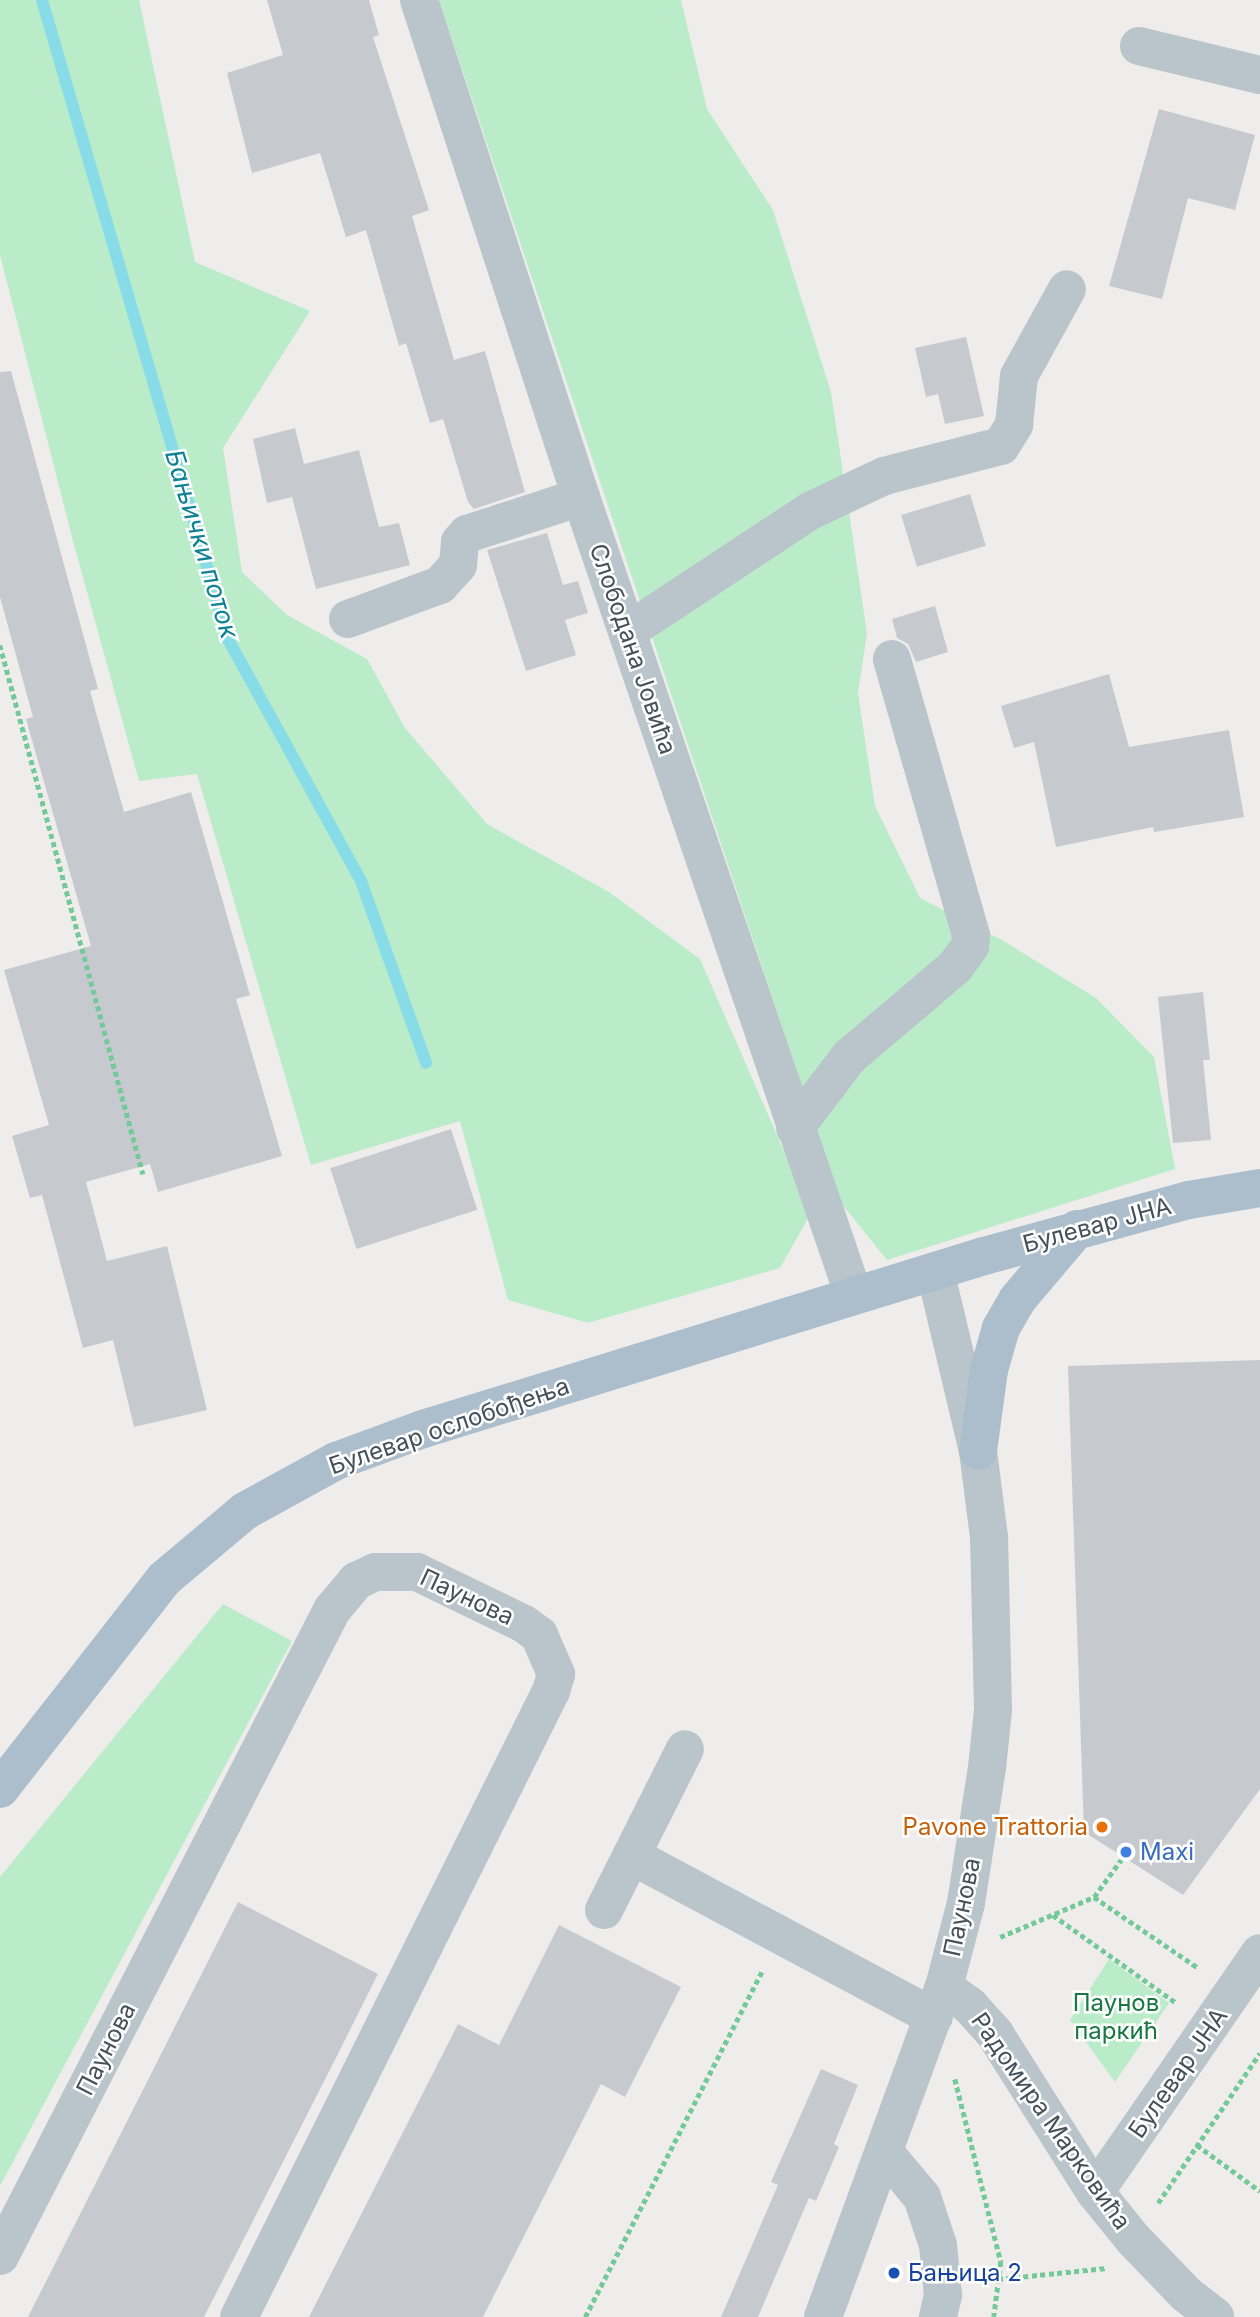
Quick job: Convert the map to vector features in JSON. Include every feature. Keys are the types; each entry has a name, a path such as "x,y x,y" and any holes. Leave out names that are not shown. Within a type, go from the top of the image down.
{"main road":[{"name":"Булевар ЈНА","path":"935,1271 1077,1229 1189,1200 1260,1188"},
{"path":"978,1451 989,1370 1002,1328 1017,1300 1077,1229"},
{"name":"Булевар ослобођења","path":"0,1789 164,1579 205,1541 285,1486 336,1461 423,1429 935,1271"}],"street":[{"name":"Слободана Јовића","path":"419,0 581,497 795,1128 838,1239 854,1296"},
{"path":"1139,46 1260,75"},
{"path":"628,631 810,512 884,476 1001,446 1014,425 1018,376 1067,289"},
{"path":"348,620 440,585 458,565 460,542 467,534 581,497"},
{"path":"795,1128 849,1058 955,967 970,946 971,935 892,659"},
{"name":"Паунова","path":"823,2317 886,2154 939,2002 966,1903 993,1710 989,1537 978,1451 935,1271"},
{"name":"Паунова","path":"0,2256 332,1610 356,1581 375,1572 417,1572 524,1624 539,1635 556,1674 551,1691 239,2317"},
{"path":"604,1910 685,1749"},
{"name":"Радомира Марковића","path":"632,1856 780,1936 939,2002 970,2006 995,2034 1095,2192 1145,2251 1215,2317"},
{"name":"Булевар ЈНА","path":"1095,2192 1260,1953"},
{"path":"886,2154 922,2197 937,2245 943,2295 938,2317"}],"path":[{"path":"0,645 143,1174"},
{"path":"998,1938 1094,1897 1123,1857"},
{"path":"1094,1897 1197,1967"},
{"path":"1053,1915 1184,2009"},
{"path":"584,2317 780,1936"},
{"path":"998,2279 1145,2251 1197,2145 1260,2053"},
{"path":"955,2075 1001,2262 994,2317"},
{"path":"1197,2145 1260,2191"}],"green space":[{"path":"0,0 139,0 195,262 310,311 223,448 242,572 287,615 367,659 405,728 487,824 609,892 700,959 811,1213 780,1268 588,1323 508,1300 460,1121 311,1165 197,774 139,781 73,541 0,255"},
{"path":"439,0 681,0 707,109 773,210 831,392 867,633 858,693 875,806 920,898 1002,940 1096,998 1154,1057 1175,1169 887,1260 841,1203"},
{"path":"223,1604 292,1641 0,2186 0,1877"},
{"name":"Паунов паркић","path":"1109,1959 1169,2003 1115,2082 1070,2020"}],"building":[{"path":"267,0 369,0 379,35 373,37 429,210 412,216 454,360 485,351 525,492 474,509 468,502 443,419 430,423 406,343 399,346 366,230 346,237 320,153 252,173 227,73 283,55"},
{"path":"1159,109 1255,135 1235,210 1188,198 1162,299 1109,286"},
{"path":"966,337 984,416 945,424 938,394 926,397 915,348"},
{"path":"11,371 98,689 90,691 124,812 191,792 250,995 236,999 282,1156 158,1192 150,1164 86,1182 107,1261 167,1246 207,1410 134,1427 113,1340 83,1348 42,1195 30,1198 12,1136 49,1125 4,970 91,946 26,719 33,717 0,597 0,372"},
{"path":"295,428 304,464 359,450 379,527 399,523 410,565 316,589 292,497 267,503 253,439"},
{"path":"970,494 986,546 917,567 901,515"},
{"path":"547,533 563,585 578,581 588,613 565,620 576,655 526,671 487,550"},
{"path":"935,606 948,652 916,662 908,644 897,638 892,619"},
{"path":"1109,674 1129,747 1229,730 1244,817 1154,832 1153,827 1056,847 1034,742 1014,748 1001,706"},
{"path":"1203,992 1210,1060 1203,1060 1211,1140 1173,1143 1158,997"},
{"path":"451,1129 477,1210 356,1249 330,1168"},
{"path":"1260,1360 1260,1789 1183,1895 1084,1832 1068,1366"},
{"path":"238,1902 378,1974 341,2048 204,2317 28,2317"},
{"path":"559,1925 681,1987 625,2097 601,2084 483,2317 309,2317 458,2024 499,2045"},
{"path":"821,2069 858,2085 834,2144 839,2147 816,2201 809,2198 758,2317 721,2317 778,2185 771,2182"}],"waterway":[{"name":"Бањички поток","path":"42,0 228,639 361,881 426,1063"}],"place":[{"name":"Pavone Trattoria","path":"1102,1827"},
{"name":"Maxi","path":"1126,1852"},
{"name":"Бањица 2","path":"894,2273"}]}
